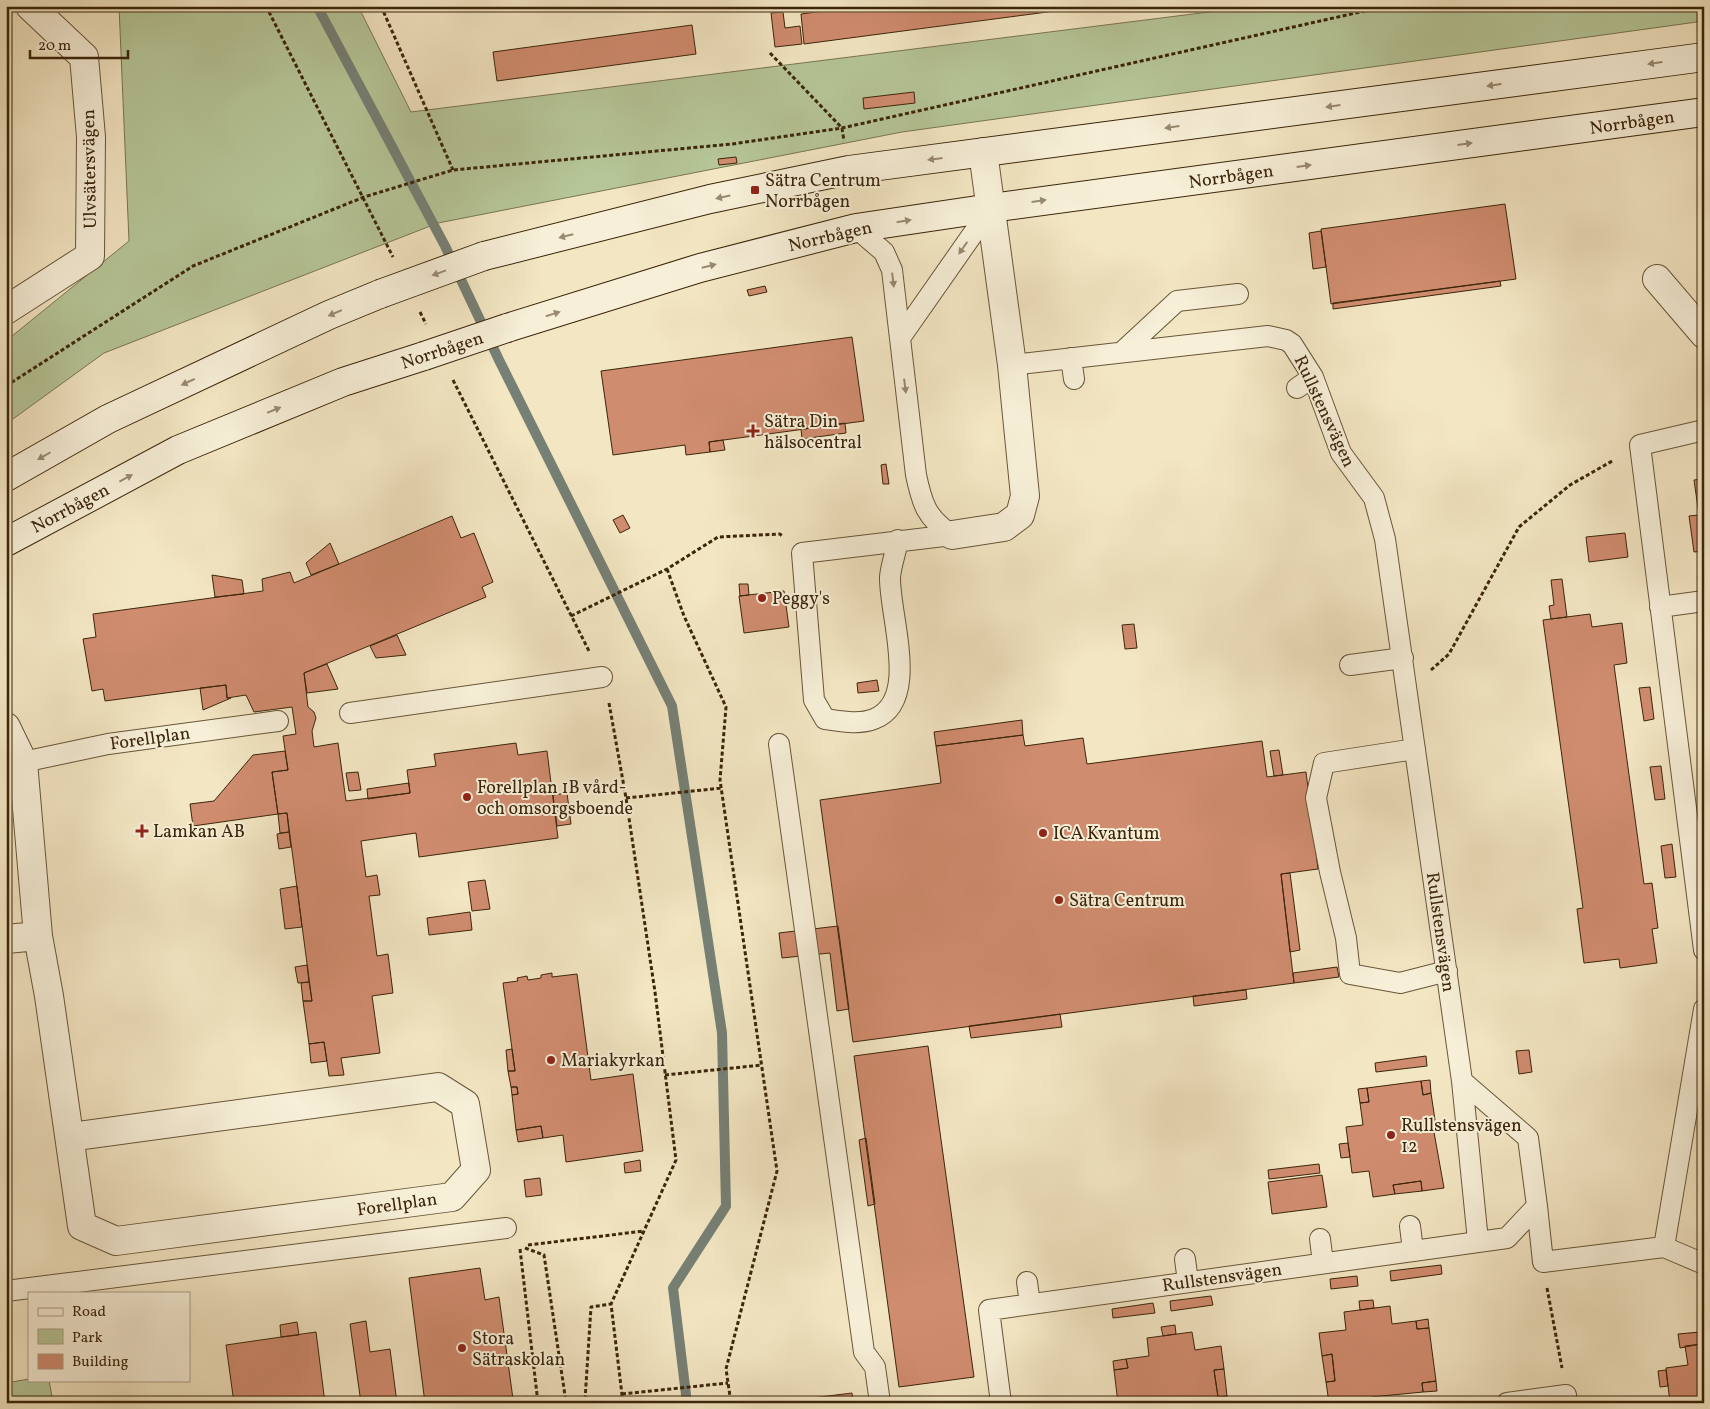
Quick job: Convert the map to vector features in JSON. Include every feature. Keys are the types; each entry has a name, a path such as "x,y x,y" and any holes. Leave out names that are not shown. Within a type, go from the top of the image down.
{"street":[{"name":"Ulvsätersvägen","path":"6,310 90,256 91,137 84,57 30,6"},
{"path":"6,477 108,419 329,315 380,294 484,256 710,199 849,170 1704,57"},
{"name":"Norrbågen","path":"6,542 178,450 343,382 507,328 700,268 856,228 991,208 1704,112"},
{"path":"952,535 1004,527 1020,516 1026,496 1012,365 983,152"},
{"path":"1657,279 1704,334"},
{"name":"Forellplan","path":"6,728 23,762 38,936 82,1226 116,1241 452,1197 476,1170 465,1104 438,1086 70,1137"},
{"path":"6,939 38,936"}],"lane":[{"path":"900,338 991,208"},
{"path":"856,228 884,252 892,270 916,475 921,498 936,524 952,535"},
{"path":"1122,352 1177,300 1238,294"},
{"name":"Rullstensvägen","path":"1001,1403 989,1310 1478,1241 1462,1081 1447,971 1385,539 1374,498 1341,453 1305,382 1292,344 1268,336 1012,365"},
{"path":"1071,358 1074,379"},
{"path":"1704,430 1640,445 1704,950"},
{"path":"898,540 890,576 899,649 900,684 888,711 873,720 846,722 824,719 814,700 802,553 898,540 952,535"},
{"path":"1660,607 1704,601"},
{"path":"1350,665 1403,658"},
{"path":"350,713 602,677"},
{"name":"Forellplan","path":"23,762 108,744 278,721"},
{"path":"779,744 864,1352 875,1367 880,1403"},
{"path":"1415,750 1324,763 1316,798 1330,872 1346,938 1350,974 1400,983 1447,971"},
{"path":"1664,1247 1704,1009"},
{"path":"1462,1081 1528,1138 1543,1262 1664,1247 1704,1264"},
{"path":"1478,1241 1507,1238 1537,1206"},
{"path":"1410,1226 1413,1251"},
{"path":"6,1292 506,1228"},
{"path":"1320,1239 1323,1263"},
{"path":"1185,1258 1188,1282"},
{"path":"1027,1282 1030,1304"},
{"path":"1507,1403 1566,1395"}],"path":[{"path":"266,6 395,259"},
{"path":"381,6 454,170"},
{"path":"6,386 193,266 364,197 454,170 732,144 842,128 1387,6"},
{"path":"419,310 427,326"},
{"path":"451,377 606,686 626,798 676,1160 611,1304 623,1403"},
{"path":"1407,693 1449,654 1519,527 1570,485 1640,445"},
{"path":"571,616 667,569 718,538 780,534 802,553"},
{"path":"667,569 684,616 726,707 720,780 777,1171 726,1369 731,1403"},
{"path":"626,798 722,788"},
{"path":"665,1075 762,1065"},
{"path":"520,1246 644,1231"},
{"path":"520,1246 544,1255 566,1402 585,1400 591,1307 611,1304"},
{"path":"520,1246 538,1403"},
{"path":"1543,1262 1566,1395"},
{"path":"622,1394 728,1383"}],"green space":[{"path":"119,6 358,6 411,112 1257,6 1704,6 1704,21 902,132 438,223 104,353 6,424 6,341 129,241"},
{"path":"28,1379 28,1382 49,1382 53,1403 6,1403 6,1383"}],"building":[{"path":"864,6 1093,6 804,44 801,14"},
{"path":"783,12 785,28 800,26 802,44 775,47 771,13"},
{"path":"692,25 696,54 497,81 493,52"},
{"path":"914,92 915,103 864,109 863,98"},
{"path":"736,157 737,163 719,165 718,159"},
{"path":"1505,204 1516,279 1331,304 1321,229"},
{"path":"1321,231 1326,267 1313,269 1309,233"},
{"path":"1500,281 1501,286 1333,309 1333,303"},
{"path":"765,286 767,292 749,296 747,290"},
{"path":"852,337 864,421 709,442 710,452 686,455 685,445 613,455 601,371"},
{"path":"845,423 846,433 802,439 801,429"},
{"path":"723,440 725,450 710,452 709,442"},
{"path":"886,464 889,484 883,484 881,465"},
{"path":"1704,479 1704,551 1694,552 1689,516 1699,515 1694,480"},
{"path":"623,515 630,528 620,533 613,520"},
{"name":"Forellplan 1B vård- och omsorgsboende","path":"452,516 461,538 474,533 493,582 482,587 486,597 304,673 308,707 314,712 316,718 312,731 314,747 338,743 346,801 410,793 407,770 436,766 434,754 516,743 518,755 547,751 558,838 419,857 416,833 361,841 366,877 377,875 380,895 369,896 377,956 388,954 393,993 372,996 380,1053 341,1058 344,1075 329,1076 324,1042 309,1044 303,1001 312,1001 287,813 278,814 272,772 288,770 283,736 296,734 292,707 254,712 246,695 227,698 226,685 105,701 103,689 92,691 83,639 96,637 93,614 263,591 262,579 290,572 294,583"},
{"path":"1625,533 1628,557 1589,562 1586,537"},
{"path":"330,543 339,564 311,575 306,563"},
{"path":"212,575 242,580 244,594 215,597"},
{"path":"1704,575 1704,585 1699,586 1698,576"},
{"path":"1562,579 1567,617 1551,619 1549,606 1554,605 1551,580"},
{"path":"739,584 748,584 749,595 740,596"},
{"path":"784,591 789,627 744,633 739,596"},
{"path":"1590,614 1592,627 1622,623 1627,663 1614,665 1644,884 1652,883 1658,928 1652,929 1657,963 1620,968 1619,959 1584,963 1577,909 1583,908 1543,620"},
{"path":"1134,624 1137,648 1125,649 1122,625"},
{"path":"397,635 406,655 376,658 370,646"},
{"path":"327,664 338,689 307,693 304,673"},
{"path":"877,680 879,691 858,693 857,683"},
{"path":"226,685 227,698 231,698 203,710 200,688"},
{"path":"1650,687 1654,719 1644,721 1639,688"},
{"path":"1022,720 1023,735 936,746 934,732"},
{"name":"Sätra Centrum","path":"1023,735 1025,746 1083,738 1087,764 1262,741 1267,777 1306,772 1318,869 1281,874 1294,983 853,1042 820,800 941,783 936,746"},
{"path":"1279,750 1283,775 1274,776 1270,751"},
{"path":"285,751 288,770 272,772 278,814 193,826 190,804 214,801 253,755"},
{"path":"1661,766 1665,799 1655,800 1650,767"},
{"path":"358,772 361,790 349,791 346,773"},
{"path":"409,783 410,793 368,799 367,789"},
{"path":"567,793 571,824 557,826 553,795"},
{"path":"287,813 289,832 280,833 278,814"},
{"path":"289,832 291,847 279,849 277,834"},
{"path":"1672,844 1676,877 1665,878 1661,846"},
{"path":"1290,873 1300,950 1290,952 1281,874"},
{"path":"485,880 490,909 472,911 468,882"},
{"path":"297,886 302,927 285,929 280,889"},
{"path":"470,912 472,930 429,935 427,918"},
{"path":"838,926 849,1009 837,1011 830,953 782,958 779,933"},
{"path":"307,965 309,982 298,983 295,967"},
{"path":"1337,967 1339,977 1294,983 1293,973"},
{"name":"Mariakyrkan","path":"552,973 552,977 577,974 591,1080 633,1074 643,1151 566,1162 563,1135 543,1138 541,1126 516,1130 512,1095 518,1094 517,1087 511,1087 508,1071 515,1071 503,983 518,981 517,978 527,976 528,980 541,978 541,975"},
{"path":"309,982 312,1001 303,1001 301,983"},
{"path":"1246,990 1247,999 1194,1006 1193,996"},
{"path":"1060,1014 1062,1027 971,1038 969,1026"},
{"path":"324,1042 327,1061 311,1063 309,1044"},
{"path":"928,1046 974,1377 899,1387 854,1056"},
{"path":"512,1049 515,1071 508,1071 506,1050"},
{"path":"1529,1050 1532,1072 1519,1074 1516,1051"},
{"path":"1426,1056 1427,1066 1376,1072 1375,1063"},
{"path":"1430,1080 1431,1093 1423,1095 1421,1081"},
{"name":"Rullstensvägen 12","path":"1421,1081 1423,1095 1431,1093 1435,1120 1432,1121 1444,1188 1422,1191 1421,1181 1393,1185 1395,1194 1373,1197 1369,1171 1352,1173 1346,1127 1363,1125 1360,1103 1369,1102 1367,1088"},
{"path":"511,1087 517,1087 518,1094 512,1095"},
{"path":"1367,1088 1369,1102 1360,1103 1358,1089"},
{"path":"541,1126 543,1138 518,1142 516,1130"},
{"path":"866,1138 875,1204 868,1206 859,1140"},
{"path":"1348,1143 1350,1157 1341,1158 1339,1144"},
{"path":"640,1160 641,1171 625,1173 624,1163"},
{"path":"1319,1164 1320,1173 1269,1179 1268,1170"},
{"path":"1322,1175 1327,1207 1272,1214 1268,1182"},
{"path":"540,1178 542,1195 526,1197 524,1180"},
{"path":"1421,1181 1422,1191 1395,1194 1393,1185"},
{"path":"1441,1265 1442,1274 1391,1281 1390,1271"},
{"name":"Stora Sätraskolan","path":"480,1268 485,1300 499,1297 513,1399 527,1397 528,1403 425,1403 409,1278"},
{"path":"1357,1276 1358,1286 1331,1289 1330,1279"},
{"path":"1211,1296 1213,1305 1171,1311 1170,1301"},
{"path":"1373,1300 1374,1308 1360,1310 1359,1301"},
{"path":"1153,1303 1155,1313 1113,1318 1112,1309"},
{"path":"1390,1306 1392,1324 1416,1321 1417,1329 1429,1328 1436,1381 1422,1383 1423,1392 1371,1397 1371,1399 1344,1403 1329,1403 1326,1382 1335,1381 1332,1354 1322,1356 1319,1333 1346,1330 1344,1312"},
{"path":"1428,1319 1429,1328 1417,1329 1416,1321"},
{"path":"366,1321 370,1352 390,1349 397,1403 361,1403 350,1324"},
{"path":"297,1322 299,1335 281,1337 280,1325"},
{"path":"1175,1325 1176,1334 1163,1336 1161,1327"},
{"path":"316,1332 325,1403 234,1403 226,1345"},
{"path":"1192,1332 1195,1350 1221,1346 1224,1369 1214,1370 1218,1397 1227,1396 1228,1403 1118,1403 1114,1370 1128,1368 1126,1359 1149,1356 1147,1338"},
{"path":"1700,1332 1701,1344 1680,1348 1678,1334"},
{"path":"1704,1344 1704,1403 1670,1403 1666,1368 1688,1365 1685,1346"},
{"path":"1332,1354 1335,1381 1326,1382 1322,1356"},
{"path":"1126,1359 1128,1368 1114,1370 1113,1361"},
{"path":"1224,1369 1227,1396 1218,1397 1214,1370"},
{"path":"1666,1370 1668,1386 1660,1387 1658,1371"},
{"path":"1436,1381 1437,1391 1423,1392 1422,1383"},
{"path":"852,1393 853,1403 780,1403 780,1402"}],"waterway":[{"path":"317,6 445,246 499,360 672,706 722,1033 726,1206 673,1288 687,1403"}],"place":[{"name":"Sätra Centrum Norrbågen","path":"755,190"},
{"name":"Sätra Din hälsocentral","path":"753,431"},
{"name":"Peggy's","path":"762,598"},
{"name":"Forellplan 1B vård- och omsorgsboende","path":"467,797"},
{"name":"Lamkan AB","path":"142,831"},
{"name":"ICA Kvantum","path":"1043,833"},
{"name":"Sätra Centrum","path":"1059,900"},
{"name":"Mariakyrkan","path":"551,1060"},
{"name":"Rullstensvägen 12","path":"1391,1135"},
{"name":"Stora Sätraskolan","path":"462,1348"}]}
